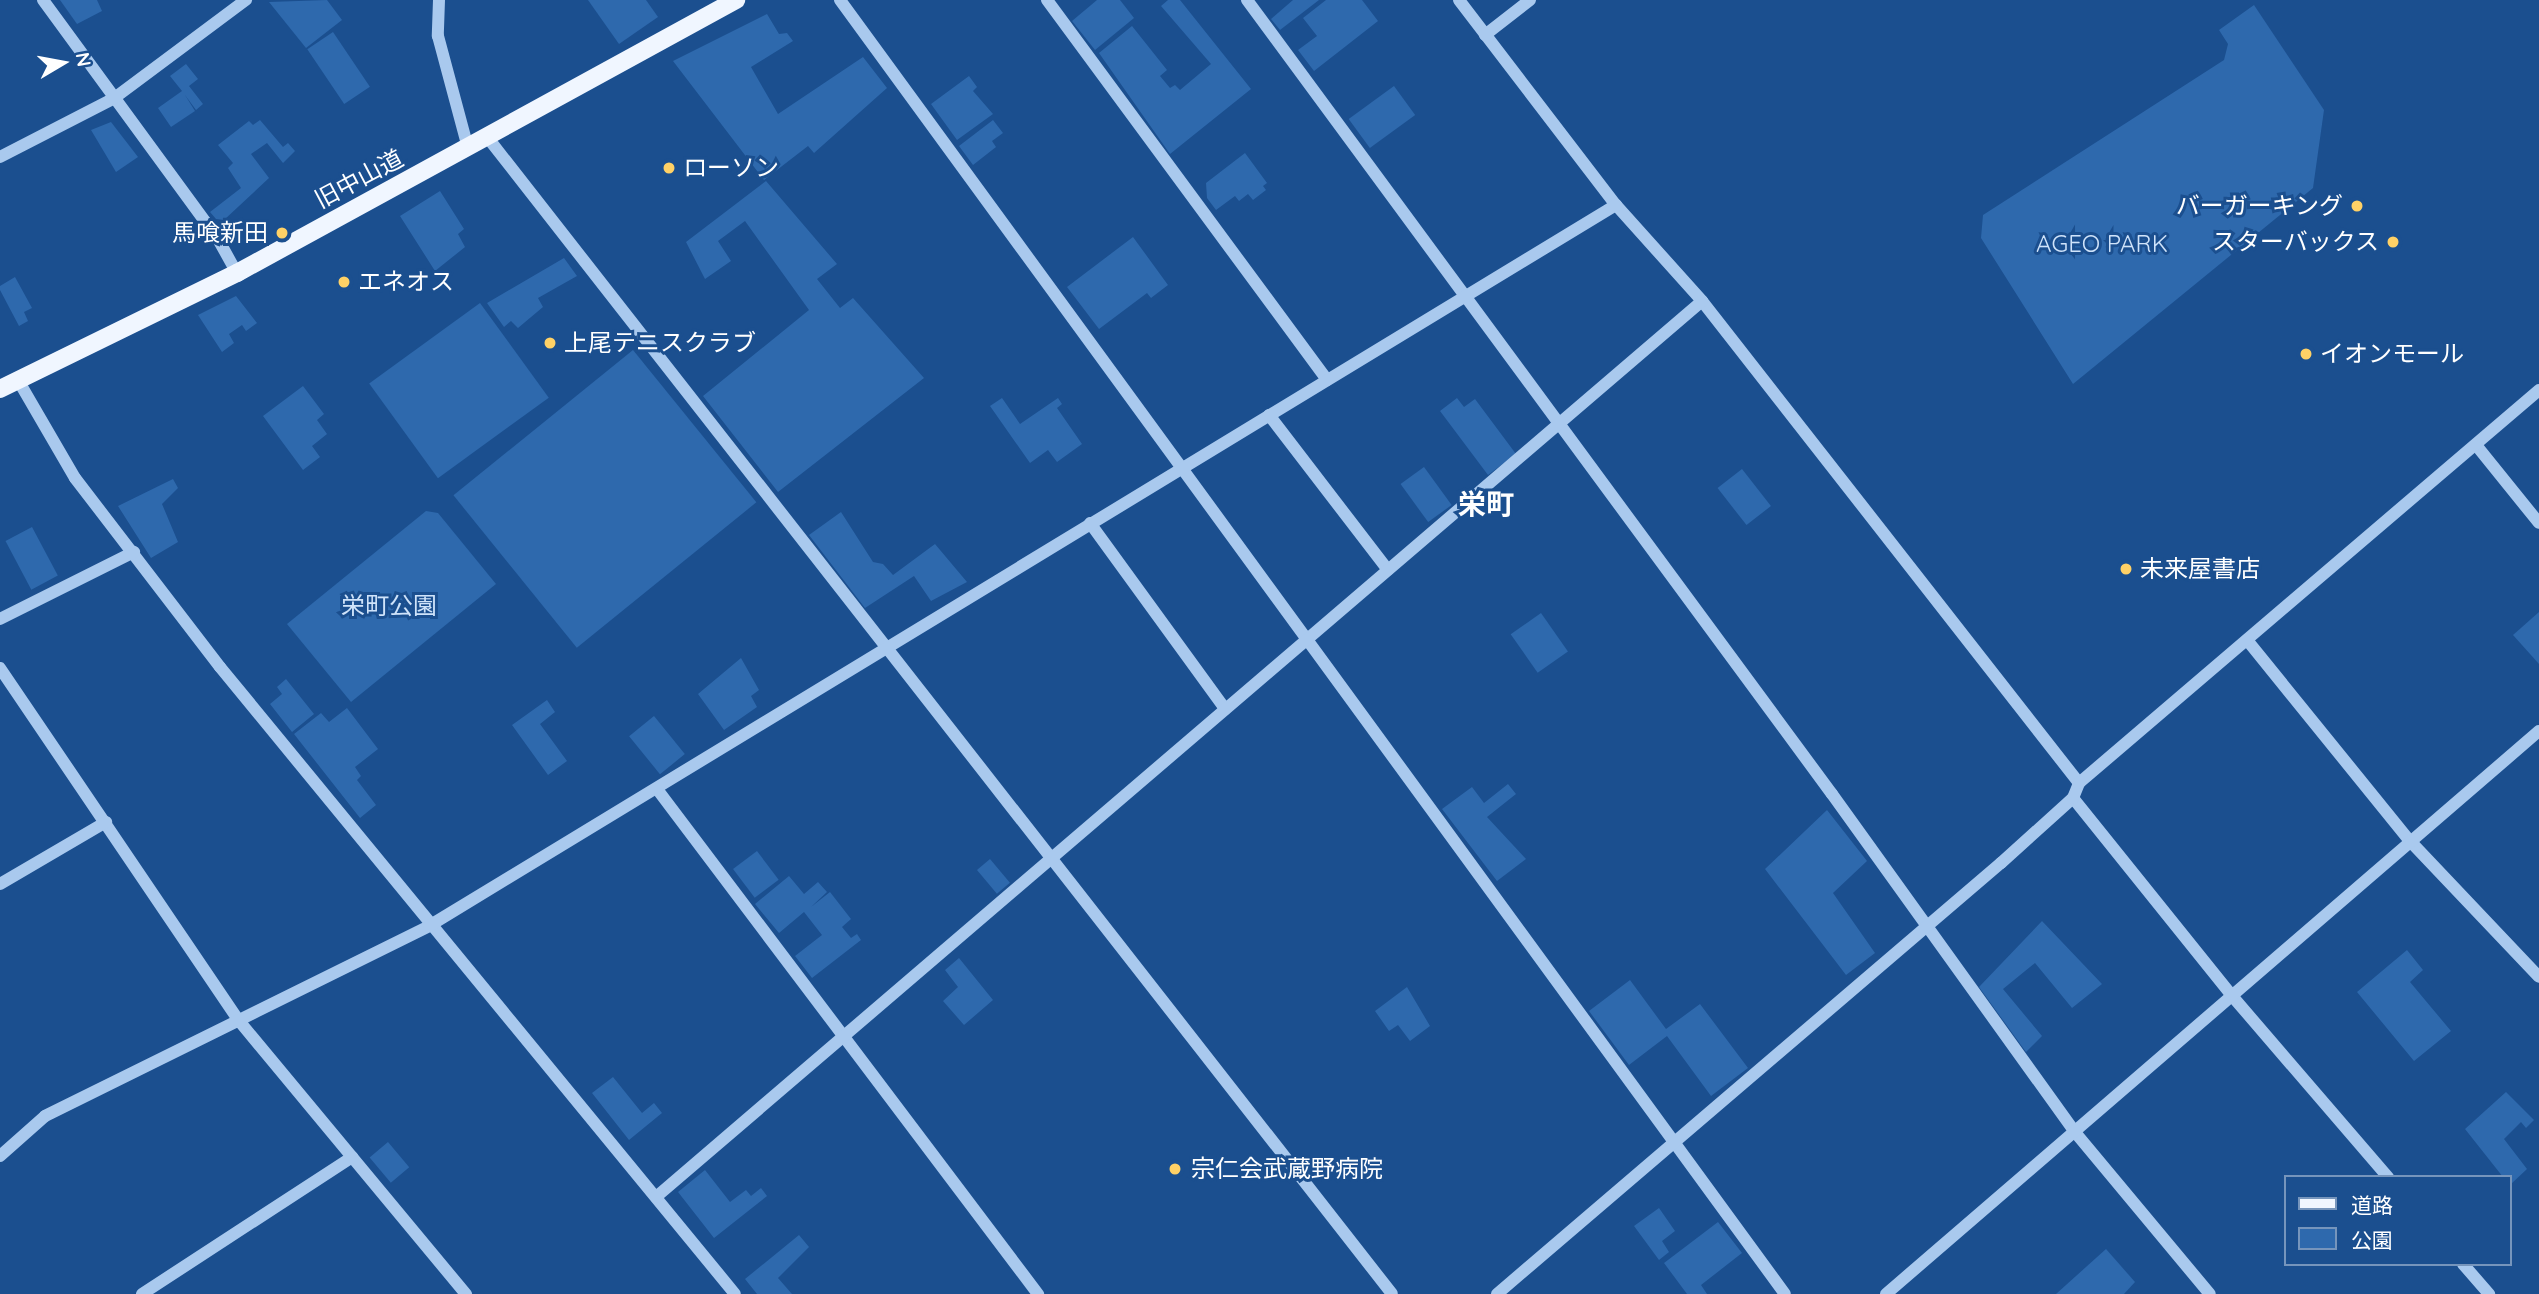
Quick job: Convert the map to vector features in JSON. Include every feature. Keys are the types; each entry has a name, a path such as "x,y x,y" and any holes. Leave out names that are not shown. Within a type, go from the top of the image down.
{"main road":[{"name":"旧中山道","path":"0,389 237,273 736,0"}],"street":[{"path":"43,0 218,239 237,273"},
{"path":"0,157 113,99 246,0"},
{"path":"439,0 438,36 468,148"},
{"path":"840,0 1184,466 1306,640 1785,1294"},
{"path":"1047,0 1327,380"},
{"path":"1247,0 1468,296 2074,1131 2210,1294"},
{"path":"1459,0 1616,205 1702,301 2079,783"},
{"path":"1485,35 1530,0"},
{"path":"488,138 1049,860 1392,1294"},
{"path":"0,1156 46,1116 429,926 1616,205"},
{"path":"656,1197 1702,301"},
{"path":"18,380 75,478 220,667 429,926 734,1294"},
{"path":"1497,1294 1925,928 2073,798 2079,783 2539,390"},
{"path":"1269,415 1388,570"},
{"path":"2476,445 2539,523"},
{"path":"1090,523 1225,709"},
{"path":"0,620 134,552"},
{"path":"2246,640 2410,841 2537,972"},
{"path":"0,668 240,1022 466,1294"},
{"path":"1886,1294 2539,731"},
{"path":"657,789 1038,1294"},
{"path":"2073,798 2233,997 2386,1175"},
{"path":"0,884 106,822"},
{"path":"142,1294 352,1157"},
{"path":"2465,1266 2489,1294"}],"green space":[{"path":"60,0 97,0 102,11 77,24"},
{"path":"327,0 342,20 306,48 269,2"},
{"path":"588,0 646,0 658,17 619,44"},
{"path":"1097,0 1120,0 1134,18 1095,50 1072,21"},
{"path":"1168,0 1180,0 1251,89 1170,154 1099,53 1132,26 1167,70 1160,76 1170,88 1175,85 1180,90 1211,64 1161,6"},
{"path":"1293,0 1319,0 1280,30 1271,19"},
{"path":"1326,0 1362,0 1378,21 1314,71 1298,50 1317,36 1303,18"},
{"name":"AGEO PARK","path":"2254,5 2324,110 2313,188 2073,384 1981,238 1983,215 2224,60 2228,44 2219,30"},
{"path":"767,14 779,34 787,33 793,41 751,67 778,114 863,57 887,88 814,153 808,146 764,180 673,61"},
{"path":"333,32 370,87 344,104 307,49"},
{"path":"186,64 198,79 189,86 203,104 196,110 185,95 195,111 171,127 158,108 182,91 170,76"},
{"path":"969,76 977,87 973,91 993,114 957,140 931,104"},
{"path":"1394,86 1415,115 1370,148 1349,119"},
{"path":"260,120 283,147 288,143 295,151 283,163 267,143 251,154 269,178 224,220 216,219 210,212 241,188 228,168 233,163 218,145 249,121 253,125"},
{"path":"993,120 1003,133 992,141 996,147 973,165 959,146"},
{"path":"111,122 138,157 116,172 91,130"},
{"path":"1245,153 1267,183 1263,186 1266,190 1253,200 1248,194 1239,201 1235,196 1216,210 1207,198 1206,183"},
{"path":"766,181 837,264 817,279 840,308 853,298 924,378 778,492 703,396 809,310 745,221 718,241 731,261 705,279 686,242"},
{"path":"440,191 464,229 458,234 465,247 435,271 400,216"},
{"path":"1133,237 1168,285 1151,298 1147,293 1099,329 1067,287"},
{"path":"564,258 577,276 538,298 543,307 518,328 511,321 504,327 487,303"},
{"path":"15,277 32,308 24,312 28,321 19,326 0,290 0,286"},
{"path":"236,296 257,323 246,331 242,325 229,334 234,343 222,352 198,315"},
{"path":"480,303 549,398 438,478 369,384"},
{"path":"633,350 756,502 577,648 453,495"},
{"path":"303,386 324,414 317,420 327,434 312,446 320,457 303,470 263,416"},
{"path":"1002,398 1020,424 1058,398 1062,404 1057,408 1082,444 1057,462 1048,450 1030,463 990,406"},
{"path":"1457,398 1464,407 1475,399 1516,454 1488,475 1440,411"},
{"path":"1424,467 1452,505 1428,522 1401,484"},
{"path":"1742,469 1771,506 1747,525 1718,488"},
{"path":"173,479 178,488 162,504 178,542 151,558 118,506"},
{"name":"栄町公園","path":"426,511 438,513 496,584 351,702 287,624"},
{"path":"841,512 873,562 883,564 893,575 935,544 967,582 931,601 914,576 865,608 809,535"},
{"path":"32,527 58,576 31,590 6,541"},
{"path":"2539,612 2539,664 2513,635"},
{"path":"1541,613 1568,652 1538,673 1511,634"},
{"path":"741,658 759,690 751,696 757,707 724,730 698,694"},
{"path":"286,679 314,714 292,732 270,704 282,694 277,687"},
{"path":"547,700 555,712 540,724 567,761 548,775 512,725"},
{"path":"347,708 378,749 355,767 361,776 357,780 376,805 360,818 294,734 321,713 329,722"},
{"path":"654,716 685,754 660,774 629,736"},
{"path":"1508,784 1516,794 1487,817 1526,859 1497,881 1442,809 1472,787 1484,803"},
{"path":"1827,810 1867,861 1833,893 1875,953 1846,975 1765,869"},
{"path":"757,851 779,880 755,898 733,869"},
{"path":"990,859 1010,883 997,894 977,870"},
{"path":"789,876 804,894 818,882 827,892 811,907 830,892 851,919 842,927 851,938 857,934 861,940 812,978 795,956 822,935 804,912 779,933 755,904"},
{"path":"2042,921 2102,984 2072,1008 2035,963 2003,989 2042,1036 2026,1052 1979,987"},
{"path":"2407,950 2423,970 2410,982 2451,1031 2414,1061 2357,992"},
{"path":"959,958 993,1000 964,1025 943,1001 958,987 945,970"},
{"path":"1630,980 1666,1029 1700,1004 1748,1068 1711,1096 1667,1036 1629,1065 1589,1011"},
{"path":"1407,987 1430,1026 1410,1041 1398,1025 1389,1031 1375,1011"},
{"path":"613,1077 642,1113 654,1103 662,1113 629,1140 592,1093"},
{"path":"2506,1092 2534,1120 2526,1128 2521,1122 2504,1139 2527,1169 2511,1184 2511,1175 2501,1175 2465,1129"},
{"path":"388,1142 409,1167 391,1183 370,1157"},
{"path":"705,1170 730,1202 746,1190 751,1196 761,1188 767,1196 714,1238 678,1192"},
{"path":"1659,1208 1675,1231 1662,1241 1669,1252 1659,1260 1634,1226"},
{"path":"1718,1222 1742,1253 1701,1285 1707,1294 1687,1294 1664,1263"},
{"path":"799,1235 809,1247 778,1278 792,1294 757,1294 745,1279"},
{"path":"2106,1249 2135,1282 2124,1294 2056,1294"}],"place":[{"name":"ローソン","path":"669,168"},
{"name":"バーガーキング","path":"2357,206"},
{"name":"馬喰新田","path":"282,233"},
{"name":"スターバックス","path":"2393,242"},
{"name":"エネオス","path":"344,282"},
{"name":"上尾テニスクラブ","path":"550,343"},
{"name":"イオンモール","path":"2306,354"},
{"name":"未来屋書店","path":"2126,569"},
{"name":"宗仁会武蔵野病院","path":"1175,1169"}],"district":[{"name":"栄町","path":"1486,504"}]}
